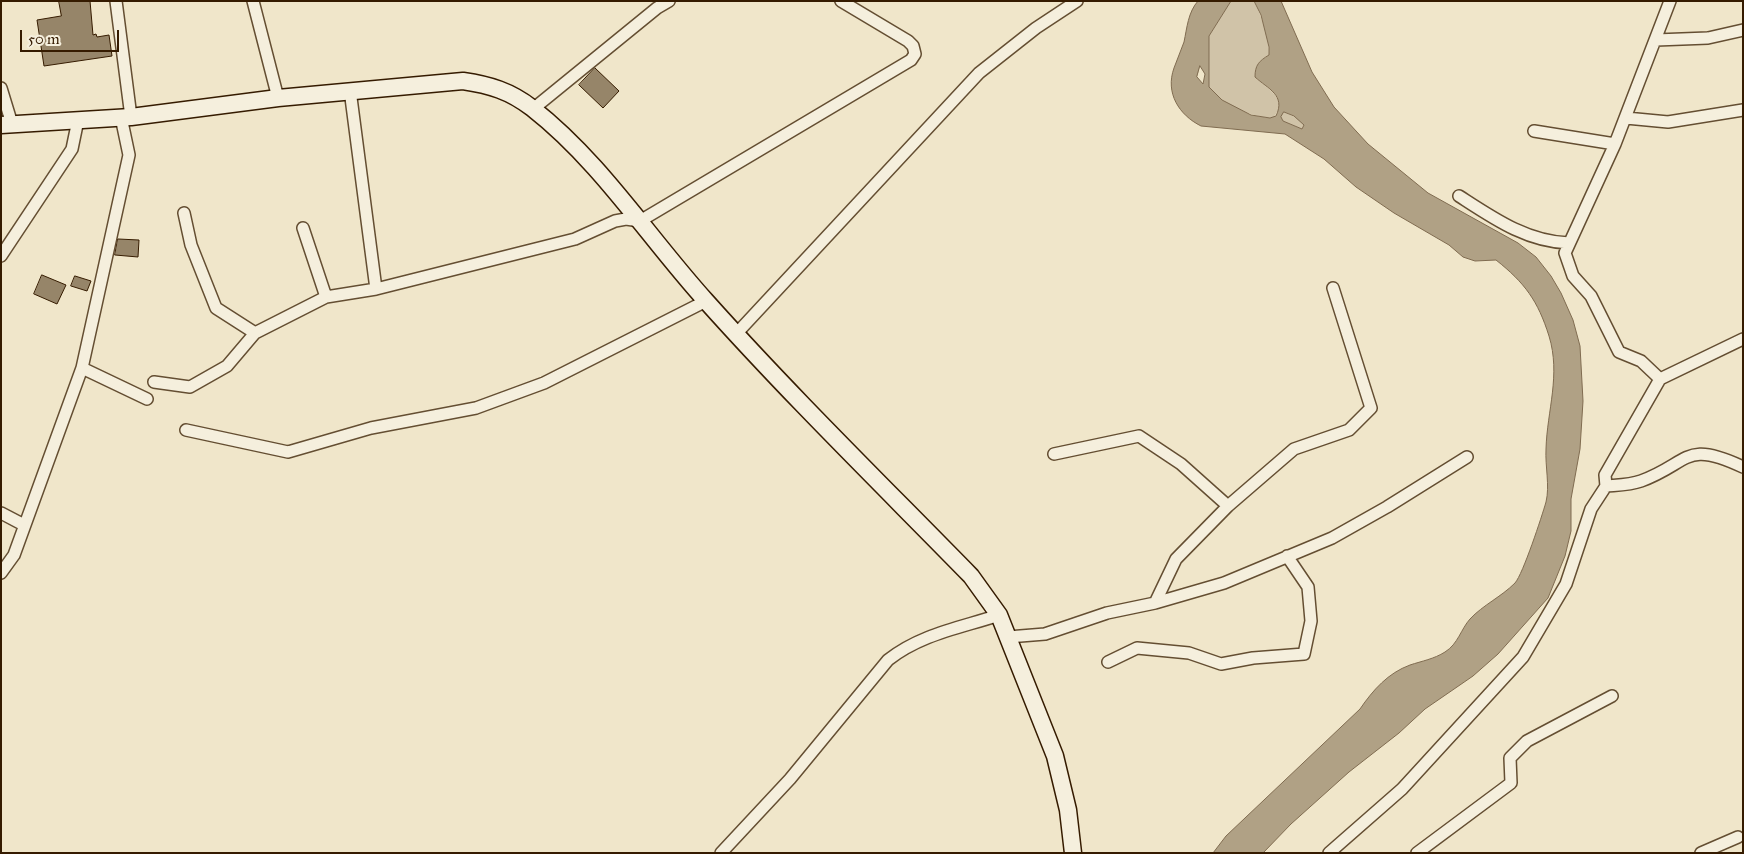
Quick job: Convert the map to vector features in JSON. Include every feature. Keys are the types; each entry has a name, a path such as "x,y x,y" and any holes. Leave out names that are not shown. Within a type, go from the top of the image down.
{"street":[{"path":"1,573 14,555 82,368 129,155 116,1"},
{"path":"253,1 278,98"},
{"path":"533,109 657,8 669,1"},
{"path":"154,382 190,387 227,366 255,333 326,297 376,289 575,239 615,221 626,219 640,221 911,60 915,54 913,46 908,41 841,1"},
{"path":"737,333 979,73 1036,28 1077,1"},
{"path":"1660,380 1641,361 1619,352 1591,296 1573,276 1565,253 1626,118 1670,1"},
{"path":"1656,40 1708,38 1743,30"},
{"path":"1,88 7,125 126,117 350,90 463,81 492,86 511,93 533,109 596,168 706,301 971,576 999,615 1055,756 1068,810 1073,853"},
{"path":"350,90 376,289"},
{"path":"1626,118 1668,122 1742,113"},
{"path":"1,256 72,149 78,120"},
{"path":"1534,131 1615,144"},
{"path":"1459,196 1505,226 1552,242 1569,243"},
{"path":"184,213 191,245 216,308 255,333"},
{"path":"303,228 326,297"},
{"path":"1155,603 1176,559 1228,506 1294,449 1349,430 1371,408 1333,288"},
{"path":"186,430 288,452 371,428 476,408 544,384 706,301"},
{"path":"1329,853 1402,789 1522,657 1566,584 1591,509 1606,486 1605,475 1660,380 1743,339"},
{"path":"82,368 147,398"},
{"path":"1054,454 1139,436 1181,464 1228,506"},
{"path":"1606,486 1640,481 1691,454 1719,455 1743,467"},
{"path":"1008,637 1044,634 1107,612 1155,603 1224,583 1332,538 1387,507 1467,457"},
{"path":"1,513 24,525"},
{"path":"1108,662 1137,648 1189,653 1221,664 1253,658 1304,654 1311,621 1308,588 1287,556"},
{"path":"721,853 790,779 888,660 908,646 932,634 961,628 999,615"},
{"path":"1417,853 1511,783 1510,758 1527,741 1612,696"},
{"path":"1701,853 1738,837"}],"shaded area":[{"path":"1198,1 1231,1 1209,36 1209,87 1222,100 1251,115 1270,118 1276,116 1279,103 1274,93 1255,77 1258,64 1269,55 1269,47 1261,15 1254,1 1281,1 1312,72 1334,107 1368,144 1428,193 1518,243 1536,257 1561,293 1573,320 1580,346 1583,401 1580,449 1571,499 1571,531 1565,556 1548,598 1498,654 1473,676 1425,709 1399,733 1349,772 1291,824 1263,853 1213,853 1226,836 1360,709 1370,695 1388,677 1402,668 1428,660 1449,649 1470,619 1510,588 1518,578 1523,569 1546,502 1546,449 1554,365 1549,336 1535,303 1523,285 1496,260 1475,261 1463,257 1449,245 1394,213 1356,187 1324,159 1285,134 1201,126 1186,116 1176,102 1171,86 1174,68 1184,42 1190,15","holes":["1200,66 1205,74 1203,84 1197,77","1284,112 1294,116 1304,125 1302,129 1283,121 1281,117"]},
{"path":"1231,1 1254,1 1262,21 1268,41 1269,55 1258,64 1255,77 1278,100 1278,111 1273,118 1257,116 1237,109 1220,99 1209,87 1209,36"},
{"path":"1284,112 1301,120 1304,125 1302,129 1283,121 1281,117"}],"building":[{"path":"59,1 90,1 93,35 96,34 97,37 109,35 112,56 44,66 37,20 61,16"},
{"path":"595,68 619,91 603,108 579,85"},
{"path":"118,239 139,240 138,257 115,255"},
{"path":"42,275 66,285 57,304 34,294"},
{"path":"75,276 91,281 87,291 71,286"}]}
